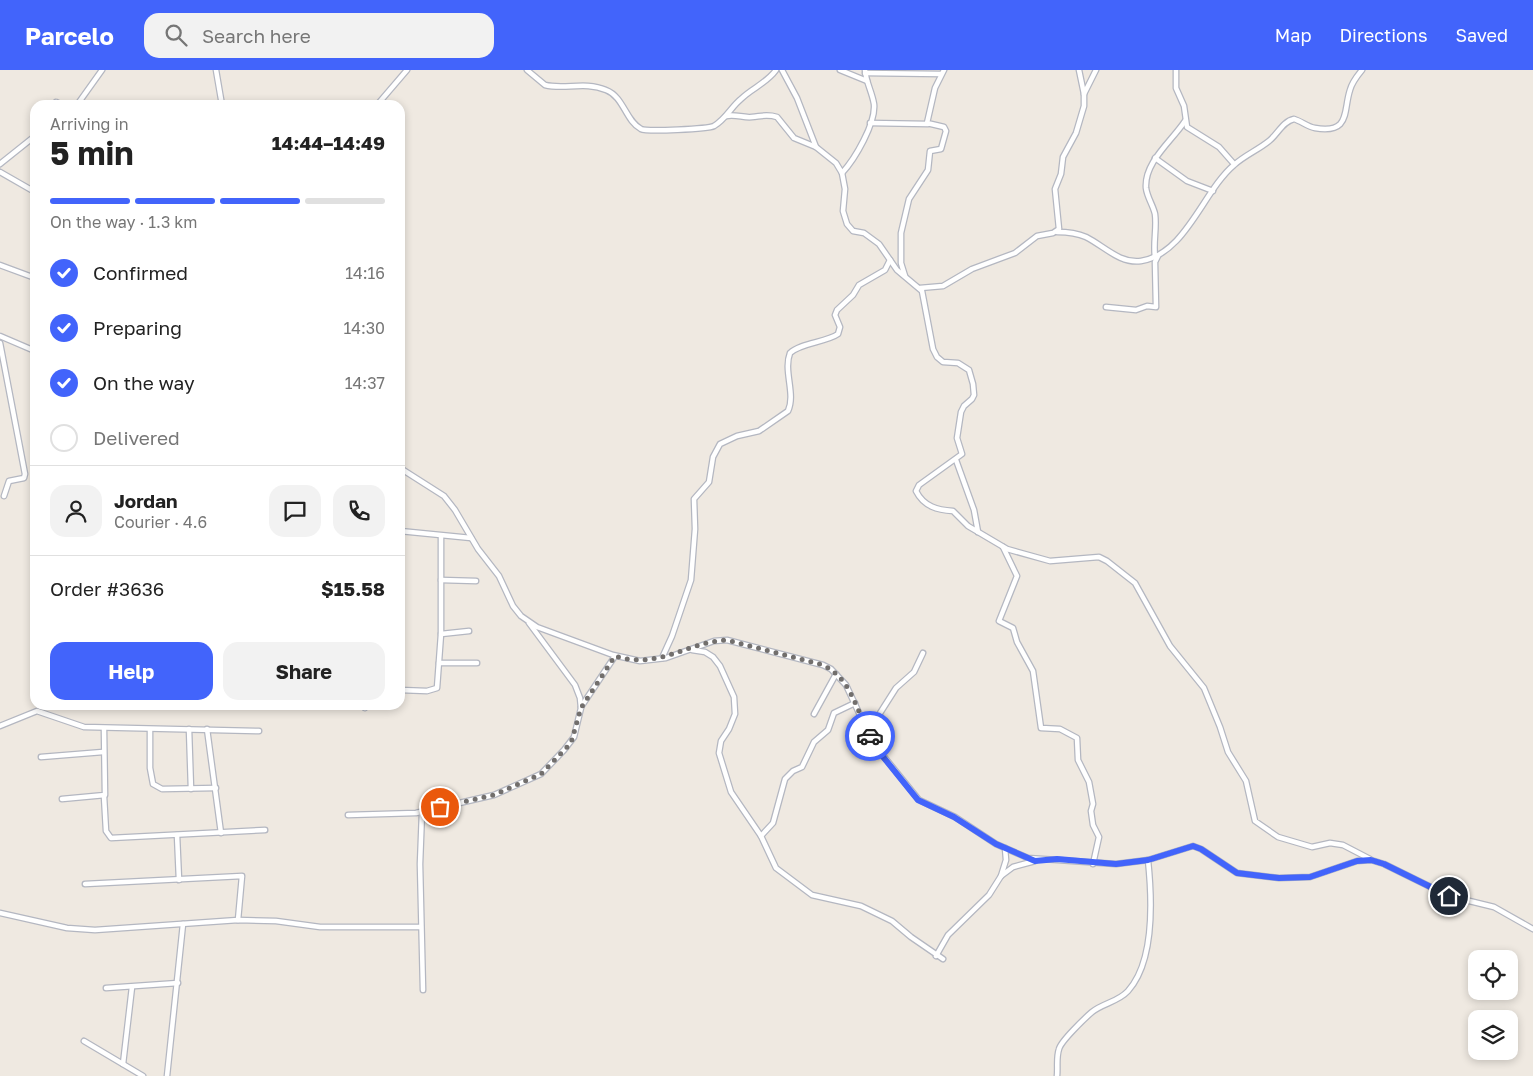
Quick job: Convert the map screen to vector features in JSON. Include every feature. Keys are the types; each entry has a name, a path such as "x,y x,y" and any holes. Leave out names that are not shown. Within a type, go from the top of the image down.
{"street":[{"path":"81,100 102,70"},
{"path":"216,70 221,100"},
{"path":"381,100 407,70"},
{"path":"527,70 541,83 549,86 576,85 599,87 609,91 620,101 632,121 645,130 706,128 714,126 726,116 739,100 772,77 776,70"},
{"path":"782,70 797,98 816,147"},
{"path":"840,70 866,81"},
{"path":"1057,232 1060,225 1055,189 1062,170 1063,157 1076,133 1084,106 1084,94 1079,70"},
{"path":"1084,94 1096,70"},
{"path":"1176,70 1176,88 1184,106 1185,121 1188,129 1219,147 1234,164"},
{"path":"920,288 943,286 972,269 1015,253 1037,236 1057,232 1086,237 1115,255 1129,260 1139,261 1157,256 1183,232 1234,164 1270,140 1291,120 1316,128 1336,127 1346,116 1350,89 1362,70"},
{"path":"842,173 853,160 870,122 874,103 866,81 865,72 942,72 935,88 928,124"},
{"path":"726,116 736,114 751,117 764,114 777,117 794,138 816,147 836,163 842,173 845,189 842,211 847,224 853,231 864,233 874,240 897,270 924,293 934,353 943,362 963,366 969,370 973,384 972,400 964,406 961,412 957,438 962,454 919,485 916,491 925,503 940,511 954,511 964,523 1003,547 1050,561 1099,557 1133,580 1170,646 1204,688 1230,756 1246,781 1255,821 1278,837 1312,847 1330,842 1343,844 1371,860 1384,864 1449,896 1494,907 1533,929"},
{"path":"1106,307 1136,310 1148,306 1156,307 1155,262 1157,256 1155,215 1146,185 1155,158 1185,121"},
{"path":"870,122 928,124 944,126 946,131 942,148 930,151 927,172 909,199 901,233 901,265 905,276"},
{"path":"0,164 30,140"},
{"path":"1155,158 1188,180 1212,191"},
{"path":"0,172 30,189"},
{"path":"662,658 672,636 691,580 695,529 694,499 709,482 717,447 729,439 759,431 788,411 790,402 788,377 790,353 795,349 838,334 840,327 835,315 837,310 853,296 859,285 885,270 890,260 901,253"},
{"path":"0,265 30,276"},
{"path":"924,293 929,288"},
{"path":"0,336 30,349"},
{"path":"0,343 25,474 24,478 9,481 4,496"},
{"path":"956,460 974,510 978,532"},
{"path":"405,471 441,493 455,510 471,538 499,576 513,606 528,622 575,685 581,708"},
{"path":"405,532 471,538"},
{"path":"405,690 427,691 437,688 441,634 441,536"},
{"path":"1003,547 1017,576 998,621 1013,628 1017,642 1034,671 1041,728 1066,730 1077,738 1078,760 1089,782 1093,804 1092,821 1099,837 1093,864"},
{"path":"441,580 476,581"},
{"path":"528,622 615,656 640,661 662,658 714,641 734,640 820,664 836,674 846,685 880,753 918,800 954,817 1005,848 1035,861"},
{"path":"441,634 469,631"},
{"path":"690,649 705,652 713,657 720,666 734,697 735,714 729,729 720,741 719,753 731,792 761,836 776,868 812,895 861,906 892,921 936,956 943,959"},
{"path":"868,732 896,688 914,672 922,653"},
{"path":"348,815 422,812 494,795 541,774 571,743 581,708 615,656"},
{"path":"439,663 477,663"},
{"path":"814,714 836,674"},
{"path":"761,836 773,823 783,784 787,776 802,767 814,742 828,730 834,713 855,703"},
{"path":"0,726 37,711 77,726 104,729 259,731"},
{"path":"104,729 104,796 106,831 110,838 264,830"},
{"path":"189,729 191,789"},
{"path":"207,729 221,832"},
{"path":"150,730 150,768 153,784 162,789 216,788"},
{"path":"41,757 103,752"},
{"path":"62,799 104,796"},
{"path":"422,812 421,927 423,990"},
{"path":"176,835 178,880"},
{"path":"1001,876 1013,867 1035,861 1057,859 1093,864 1116,864 1148,860 1193,846 1201,849 1237,873 1279,878 1310,877 1357,861 1371,860"},
{"path":"936,956 948,935 989,895 1001,876 1006,860 1005,848"},
{"path":"1057,1076 1057,1057 1063,1042 1092,1012 1123,995 1129,989 1141,969 1149,933 1151,895 1148,860"},
{"path":"85,884 242,876 238,920"},
{"path":"0,913 80,930 111,930 238,920 276,921 320,927 421,927"},
{"path":"167,1076 183,924"},
{"path":"106,988 178,983"},
{"path":"123,1064 132,987"},
{"path":"84,1041 143,1076"}],"way so far":[{"path":"440,807 494,795 541,774 571,743 581,708 615,656 640,661 652,660 675,655 714,641 734,640 820,664 831,669 846,685 870,736"}],"route":[{"path":"870,736 880,753 918,800 954,817 996,844 1035,861 1057,859 1095,864 1116,864 1148,860 1193,846 1201,849 1237,873 1255,877 1302,878 1317,875 1357,861 1371,860 1419,880 1449,896"}]}
